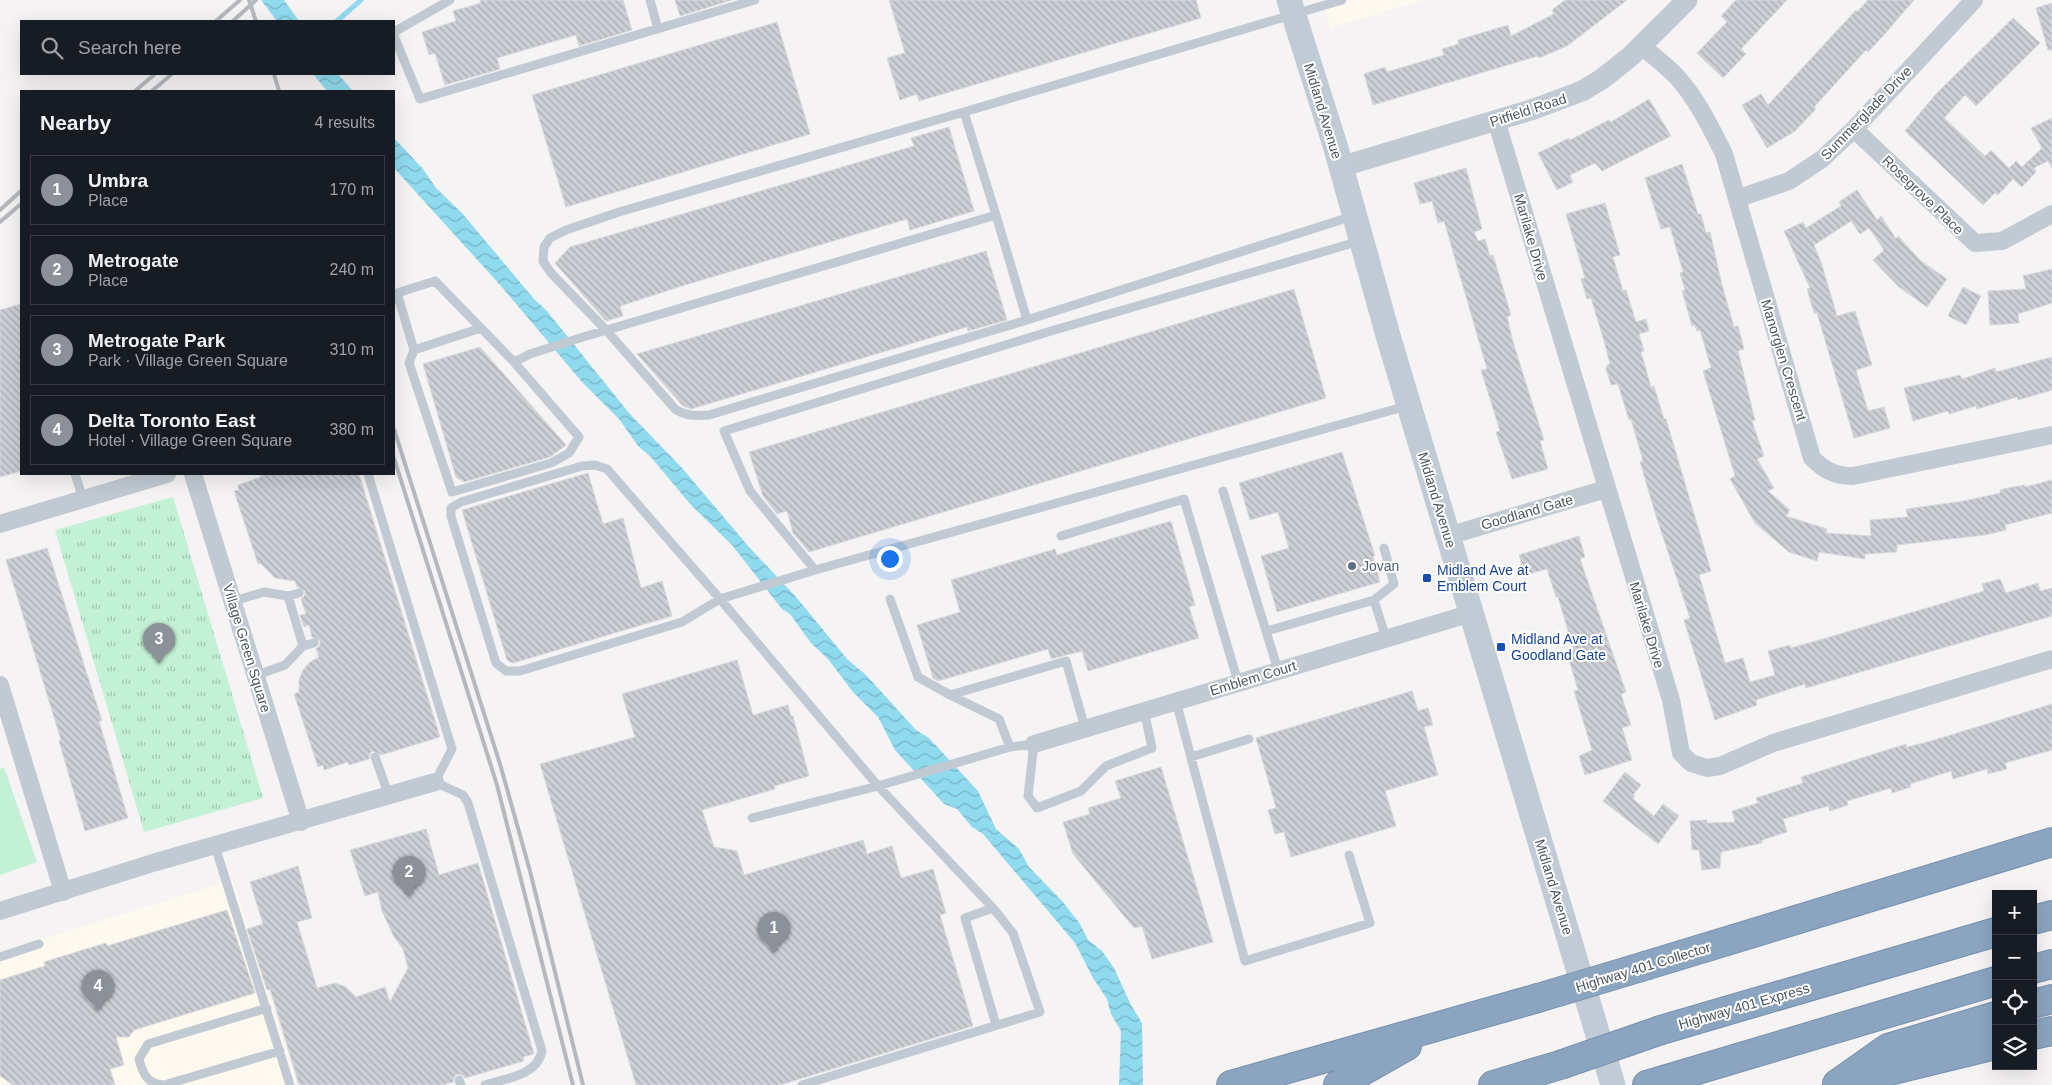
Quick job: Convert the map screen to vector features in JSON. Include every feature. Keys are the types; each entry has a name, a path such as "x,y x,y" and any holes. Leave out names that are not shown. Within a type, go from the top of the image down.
{"highway":[{"name":"Highway 401 Collector","path":"1231,1085 1538,998 2052,842"},
{"path":"2037,919 2052,914"},
{"name":"Highway 401 Express","path":"1493,1085 1661,1030 1992,933"},
{"path":"2037,969 2052,964"},
{"path":"1647,1085 1992,982"},
{"path":"2037,1003 2052,999"},
{"path":"1835,1085 1888,1048 1992,1017"},
{"path":"1338,1085 1445,1024"},
{"path":"2037,1034 2052,1031"},
{"path":"1835,1085 1992,1046"}],"main road":[{"name":"Midland Avenue","path":"1291,8 1613,1085"}],"street":[{"name":"Pitfield Road","path":"1340,167 1560,100 1582,91 1602,79 1642,46 1687,0"},
{"name":"Summerglade Drive","path":"1738,198 1766,191 1796,177 1822,159 1854,129 1974,0"},
{"name":"Manorglen Crescent","path":"1642,46 1676,76 1707,120 1724,154 1812,458 1820,466 1831,473 1853,476 2052,435"},
{"name":"Marilake Drive","path":"1496,120 1670,700 1681,754 1696,766 1707,768 1720,766 1773,743 2052,659"},
{"name":"Rosegrove Place","path":"1854,129 1975,243 2002,241 2052,214"},
{"path":"0,524 83,499 138,478 160,475"},
{"name":"Village Green Square","path":"193,475 234,601 301,822"},
{"name":"Goodland Gate","path":"1448,536 1606,489"},
{"name":"Emblem Court","path":"1034,744 1472,613"},
{"path":"0,685 63,892"},
{"path":"0,911 156,862 301,822 434,782"}],"lane":[{"path":"395,31 450,0"},
{"path":"650,0 658,29"},
{"path":"395,38 420,99 755,0"},
{"path":"1342,0 1291,8 964,112 619,212 566,230 550,238 544,247 543,261 551,273 607,331 676,410 686,415 697,416 709,415 1027,320 1353,216"},
{"path":"964,112 1027,320"},
{"path":"514,362 530,354 583,337 996,216"},
{"path":"815,570 750,491 724,431 1051,331 1360,241"},
{"path":"434,281 514,362 579,437 569,453 551,463 452,492 409,363 414,350 397,293 434,281"},
{"path":"414,350 481,328"},
{"path":"802,1085 1040,1012 1013,933 993,908 878,786 720,599 606,469 595,465 582,466 461,502 451,508 450,516 496,662 506,670 520,671 682,622 720,599 815,570 1409,405"},
{"path":"75,475 83,499"},
{"path":"368,475 452,749 434,782 463,794 468,803 542,1052 540,1061 532,1070 486,1085"},
{"path":"1223,491 1278,670"},
{"path":"1060,536 1184,499 1238,682"},
{"path":"1267,631 1374,600 1394,584 1384,548"},
{"path":"234,601 264,592 288,596 299,593"},
{"path":"288,596 303,646"},
{"path":"890,599 918,677 950,695 999,718 1010,746"},
{"path":"1374,600 1386,638"},
{"path":"256,675 284,665 303,646 314,643"},
{"path":"950,695 1066,661 1086,728"},
{"path":"1176,701 1245,961 1370,923 1349,855"},
{"path":"752,818 878,786 1010,746 1034,744 1028,796 1037,808 1081,791 1106,766 1152,748 1144,710"},
{"path":"1191,757 1249,738"},
{"path":"375,757 389,796"},
{"path":"215,846 290,1085"},
{"path":"993,908 965,918 996,1025"},
{"path":"0,957 40,944"},
{"path":"267,1008 148,1044 139,1060 146,1079 154,1084 164,1085 280,1051"}],"shaded area":[{"path":"1322,0 1424,0 1330,28"},
{"path":"233,880 297,1085 0,1085 0,952"}],"green space":[{"path":"173,497 263,798 144,832 55,530"},
{"path":"4,767 37,862 0,875 0,769"}],"water":[{"path":"261,0 284,0 298,20 276,20"},
{"path":"314,75 339,75 352,90 326,90"},
{"path":"395,139 423,169 436,188 462,213 534,299 547,311 629,413 682,468 749,547 796,597 848,660 866,675 916,730 929,738 978,791 996,829 1019,849 1029,867 1063,902 1080,924 1088,940 1102,951 1114,968 1131,1005 1142,1023 1143,1085 1119,1085 1121,1031 1111,1014 1107,999 1093,978 1075,943 983,834 972,827 957,809 944,804 895,750 878,717 853,692 828,659 811,643 790,614 782,609 732,545 691,505 650,456 638,446 619,419 582,382 501,286 395,169"}],"building":[{"path":"480,0 623,0 632,30 579,46 576,35 497,58 500,69 445,85 435,53 429,55 422,32 456,21 453,11 481,3"},
{"path":"675,0 732,0 680,16"},
{"path":"889,0 1196,0 1201,18 919,101 917,94 900,100 887,58 905,53"},
{"path":"1565,0 1627,0 1567,46 1539,58 1538,56 1373,105 1364,74 1385,67 1387,72 1444,55 1442,49 1459,44 1458,40 1508,25 1511,36 1554,14 1552,10"},
{"path":"1736,0 1787,0 1741,49 1746,54 1723,78 1697,53 1727,22 1721,16"},
{"path":"1868,0 1914,0 1883,36 1868,52 1866,50 1814,107 1816,109 1795,131 1767,148 1742,105 1761,94 1768,105 1856,10 1857,12"},
{"path":"2052,3 2052,50 2048,50 2036,8"},
{"path":"2013,18 2040,43 1976,106 1965,95 1944,118 1985,156 1991,150 2009,168 2016,161 2022,167 2042,148 2031,128 2052,118 2052,168 2048,161 2034,168 2036,172 2022,187 2013,179 1998,195 1995,193 1983,205 1905,131 1936,94"},
{"path":"777,22 810,134 566,207 532,95"},
{"path":"1649,99 1671,136 1602,171 1595,163 1570,175 1573,182 1557,190 1538,153 1569,138 1570,140 1609,120 1611,122"},
{"path":"949,127 974,211 910,230 907,219 685,285 620,306 623,316 606,321 555,263 570,247 914,146 911,138"},
{"path":"1682,164 1698,214 1701,214 1706,233 1710,232 1734,327 1738,326 1744,349 1738,351 1755,420 1752,421 1764,456 1757,459 1774,488 1768,491 1790,510 1786,516 1827,529 1826,533 1871,536 1870,520 1908,517 1906,509 1964,501 2000,493 2000,490 2012,487 2025,485 2025,487 2052,480 2052,513 2005,525 2006,530 1985,535 1897,545 1897,552 1865,554 1865,559 1819,552 1817,561 1789,552 1755,523 1730,479 1735,476 1703,371 1711,368 1700,330 1697,331 1695,325 1692,326 1682,291 1685,290 1680,273 1683,272 1670,227 1661,229 1645,178"},
{"path":"1466,168 1482,229 1474,232 1478,241 1485,239 1490,256 1493,255 1511,315 1507,317 1513,342 1544,440 1540,441 1548,469 1512,479 1496,432 1500,431 1481,370 1487,369 1444,221 1438,223 1432,201 1420,204 1414,183"},
{"path":"1857,190 1877,220 1881,216 1896,239 1898,236 1921,261 1947,279 1927,307 1899,287 1873,260 1884,250 1869,228 1860,234 1851,221 1814,245 1837,316 1855,311 1872,365 1856,370 1868,411 1884,407 1890,428 1854,438 1817,313 1814,313 1807,289 1810,288 1784,231 1803,222 1806,228 1841,206 1839,202"},
{"path":"1605,203 1620,255 1613,257 1623,291 1626,290 1636,322 1646,319 1649,331 1639,334 1644,351 1641,352 1651,387 1654,386 1664,419 1666,419 1711,571 1699,575 1725,663 1743,658 1750,682 1775,675 1768,651 1790,645 1791,648 1984,591 1982,584 2000,579 2006,593 2038,583 2040,591 2052,588 2052,616 1806,688 1805,684 1756,700 1757,705 1715,720 1684,620 1690,618 1656,516 1640,462 1643,461 1631,419 1629,420 1618,384 1611,385 1606,369 1607,365 1610,364 1591,298 1587,299 1581,279 1585,278 1566,214"},
{"path":"986,251 1007,320 968,331 967,327 691,409 683,406 637,354"},
{"path":"2052,269 2052,303 2018,314 2019,323 1990,325 1988,291 2026,289 2023,276"},
{"path":"1963,287 1981,296 1966,325 1948,316"},
{"path":"1294,289 1326,398 809,552 793,533 787,511 777,514 763,496 749,452"},
{"path":"20,304 20,471 0,477 0,310"},
{"path":"480,347 566,445 550,457 464,482 456,477 423,364"},
{"path":"2052,357 2052,390 2018,400 2017,397 1977,409 1976,406 1949,414 1948,411 1913,421 1904,388 1960,375 1962,379 1995,368 1996,372"},
{"path":"1342,452 1375,556 1373,556 1380,582 1277,612 1261,556 1289,548 1278,512 1250,520 1239,483"},
{"path":"588,473 603,524 623,518 641,588 662,581 672,616 513,663 507,660 462,510"},
{"path":"260,475 359,475 440,737 381,755 373,751 370,753 369,759 349,765 348,762 324,770 323,765 318,767 294,694 299,692 299,680 303,670 310,662 319,657 316,649 320,645 320,641 312,637 309,625 304,627 300,615 306,614 301,599 305,595 305,591 297,587 295,581 275,578 260,563 258,564 234,491 239,490 238,485 261,477"},
{"path":"1171,521 1195,605 1189,607 1199,638 1088,671 1082,651 1051,659 1048,649 938,681 933,678 917,625 960,612 951,580 1055,549 1057,555"},
{"path":"1579,536 1585,557 1580,559 1626,692 1621,694 1631,725 1622,728 1632,760 1585,775 1579,756 1592,750 1574,691 1578,690 1567,653 1574,651 1558,597 1556,597 1547,569 1525,575 1519,555"},
{"path":"47,548 102,721 99,721 128,818 85,831 59,741 61,740 6,560"},
{"path":"737,660 753,715 788,705 791,716 793,716 809,776 774,786 775,789 702,810 714,847 737,851 744,875 863,840 867,854 892,846 901,878 933,869 946,913 940,915 973,1026 780,1085 636,1085 540,764 635,737 622,694"},
{"path":"1412,691 1418,711 1428,708 1433,725 1424,727 1438,775 1385,791 1396,826 1291,857 1284,832 1275,834 1268,810 1276,808 1256,738"},
{"path":"2052,704 2052,750 2005,763 2007,769 1988,774 1987,769 1953,779 1951,771 1910,784 1911,787 1892,793 1891,788 1847,801 1848,805 1830,811 1828,806 1783,819 1787,832 1762,840 1762,843 1721,852 1720,868 1702,870 1699,850 1692,850 1690,821 1707,820 1707,823 1735,822 1732,811 1758,803 1756,798 1803,783 1801,777 1906,744 1907,747 1931,741"},
{"path":"1161,767 1213,942 1152,959 1142,926 1134,928 1073,854 1063,822 1090,814 1088,808 1121,798 1115,781"},
{"path":"1625,772 1641,785 1633,795 1635,796 1633,799 1654,816 1663,804 1679,816 1658,844 1603,801"},
{"path":"426,829 439,875 478,863 534,1054 523,1057 524,1061 465,1078 457,1074 453,1082 442,1085 299,1085 270,989 267,990 247,929 263,924 250,882 298,866 312,918 297,922 317,988 335,983 346,987 356,997 385,987 390,1002 408,968 403,949 394,937 382,911 378,892 365,896 350,850"},
{"path":"227,910 255,993 134,1030 129,1037 116,1037 124,1065 110,1069 115,1085 13,1085 0,1076 0,980 45,966 44,962 106,943 107,946"}],"waterway":[{"path":"338,20 361,0"}],"railway":[{"path":"217,20 240,0"},
{"path":"249,0 256,20"},
{"path":"234,20 256,0"},
{"path":"136,90 154,75"},
{"path":"153,90 171,75"},
{"path":"274,75 279,90"},
{"path":"0,210 20,192"},
{"path":"0,222 20,205"},
{"path":"395,432 500,764 530,871 583,1085"},
{"path":"395,461 497,785 573,1085"}],"place":[{"name":"Jovan","path":"1352,566"},
{"name":"Midland Ave at Emblem Court","path":"1427,578"},
{"name":"Midland Ave at Goodland Gate","path":"1501,647"},
{"name":"Metrogate Park","path":"159,664"},
{"name":"Metrogate","path":"409,897"},
{"name":"Umbra","path":"774,953"},
{"name":"Delta Toronto East","path":"98,1011"}]}
